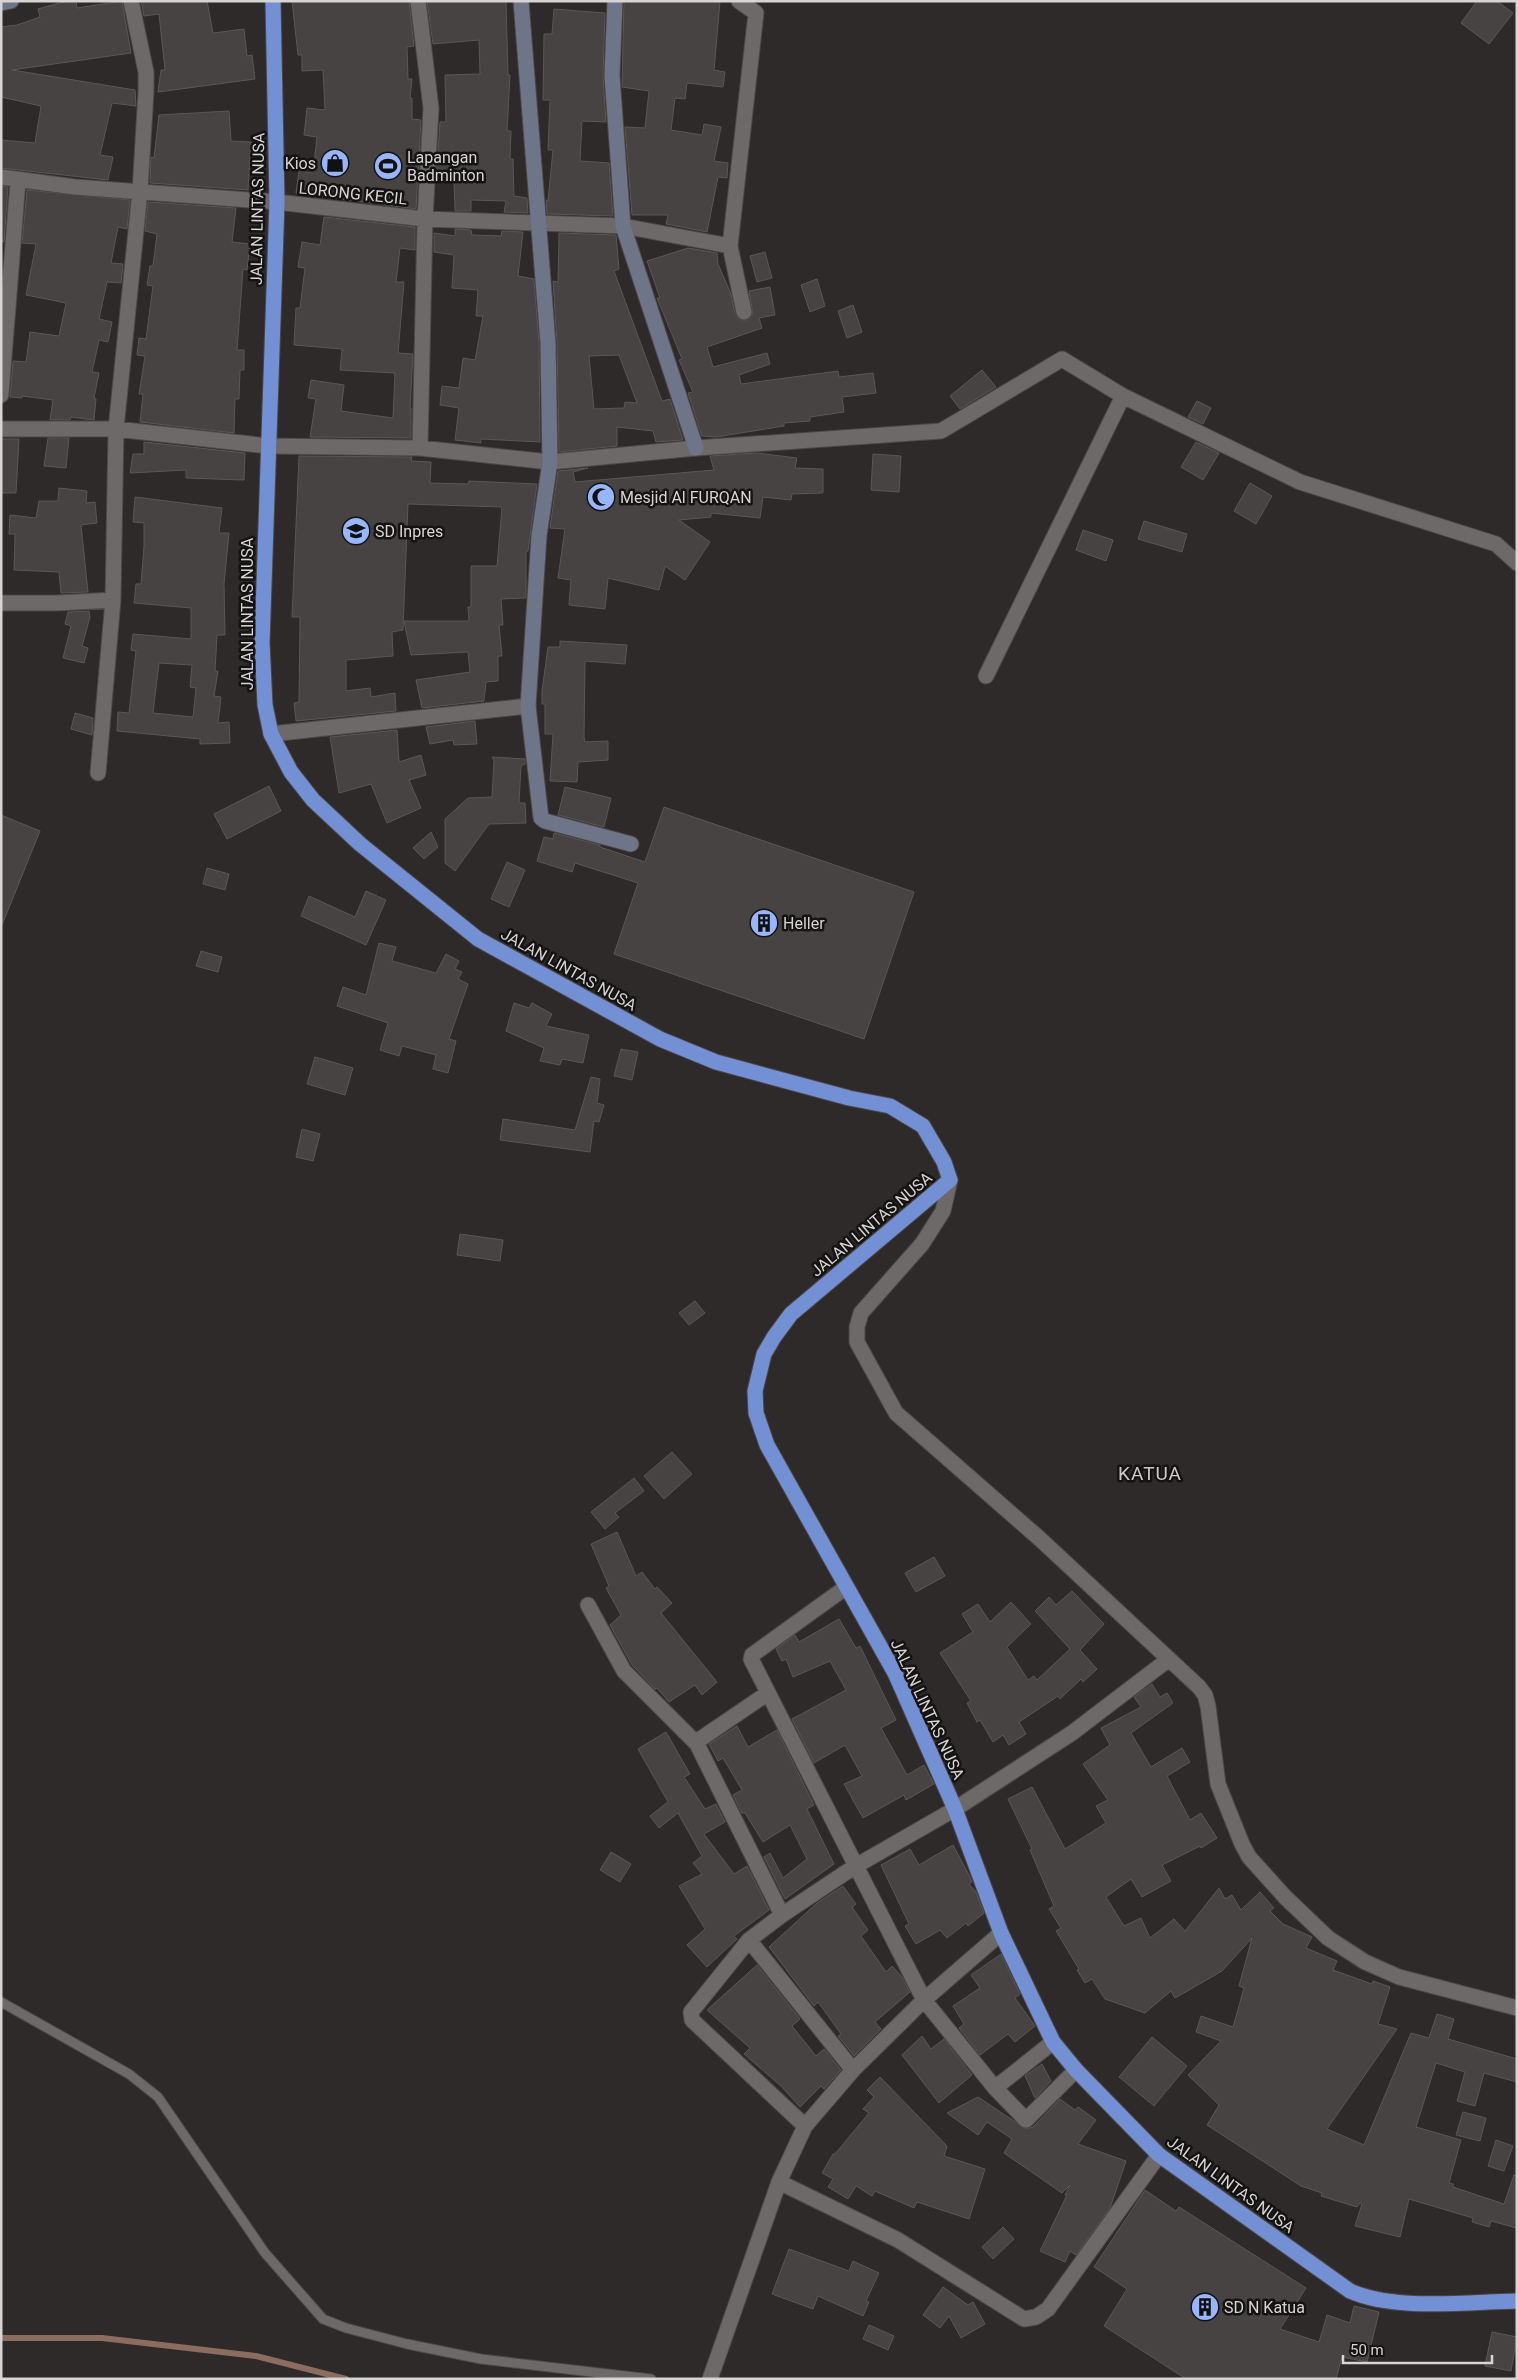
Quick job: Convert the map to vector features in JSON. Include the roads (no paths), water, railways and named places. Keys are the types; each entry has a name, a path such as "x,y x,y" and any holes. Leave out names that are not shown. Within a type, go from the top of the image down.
{"highway":[{"name":"JALAN LINTAS NUSA","path":"273,1 277,202 262,643 265,705 271,734 291,772 313,800 360,844 478,939 660,1039 716,1062 849,1098 890,1106 923,1126 944,1162 950,1180 791,1314 764,1354 755,1391 756,1413 767,1445 845,1588 895,1673 955,1809 1001,1933 1053,2042 1076,2070 1159,2155 1350,2291 1366,2298 1390,2303 1517,2301"}],"street":[{"path":"1,3 11,1"},
{"path":"98,773 113,600 116,429 140,191 146,81 131,1"},
{"path":"418,1 431,108 425,219 420,448"},
{"path":"521,1 547,333 550,462 539,536 528,706 543,820 632,844"},
{"path":"616,1 612,76 623,226 696,448"},
{"path":"739,1 756,13 730,246 744,312"},
{"name":"LORONG KECIL","path":"1,177 18,181 75,187 277,202 425,219 623,226 730,246"},
{"path":"1,395 18,181"},
{"path":"1,429 116,429 268,446 420,448 550,462 696,448 941,431 1062,359 1123,396 1300,482 1496,544 1517,563"},
{"path":"986,676 1123,396"},
{"path":"1,603 57,604 113,600"},
{"path":"271,734 528,706"},
{"path":"950,1180 943,1211 922,1244 861,1312 857,1327 857,1342 896,1414 1040,1539 1170,1659 1205,1695 1218,1784 1246,1851 1284,1897 1328,1938 1365,1962 1399,1977 1517,2008"},
{"path":"845,1588 752,1655 751,1660 854,1867 924,2000 995,2088 1026,2120 1076,2070"},
{"path":"588,1605 624,1671 697,1744 782,1915"},
{"path":"805,2126 692,2020 691,2012 749,1940 782,1915 854,1867 955,1809 1072,1733 1170,1659"},
{"path":"697,1744 699,1740 768,1693"},
{"path":"710,2379 779,2182 805,2126 853,2070 924,2000 1001,1933"},
{"path":"749,1940 853,2070"},
{"path":"995,2088 1053,2042"},
{"path":"779,2182 898,2240 1024,2319 1036,2317 1048,2309 1159,2155"}],"lane":[{"path":"1,2002 129,2074 158,2098 185,2133 265,2253 323,2319 346,2328 406,2344 481,2359 651,2379"}],"waterway":[{"path":"1,2338 102,2338 256,2356 346,2379"}],"place":[{"name":"Kios","path":"335,163"},
{"name":"Lapangan Badminton","path":"388,166"},
{"name":"Mesjid Al FURQAN","path":"601,497"},
{"name":"SD Inpres","path":"356,531"},
{"name":"Heller","path":"764,923"},
{"name":"SD N Katua","path":"1205,2307"}],"district":[{"name":"KATUA","path":"1150,1473"}]}
